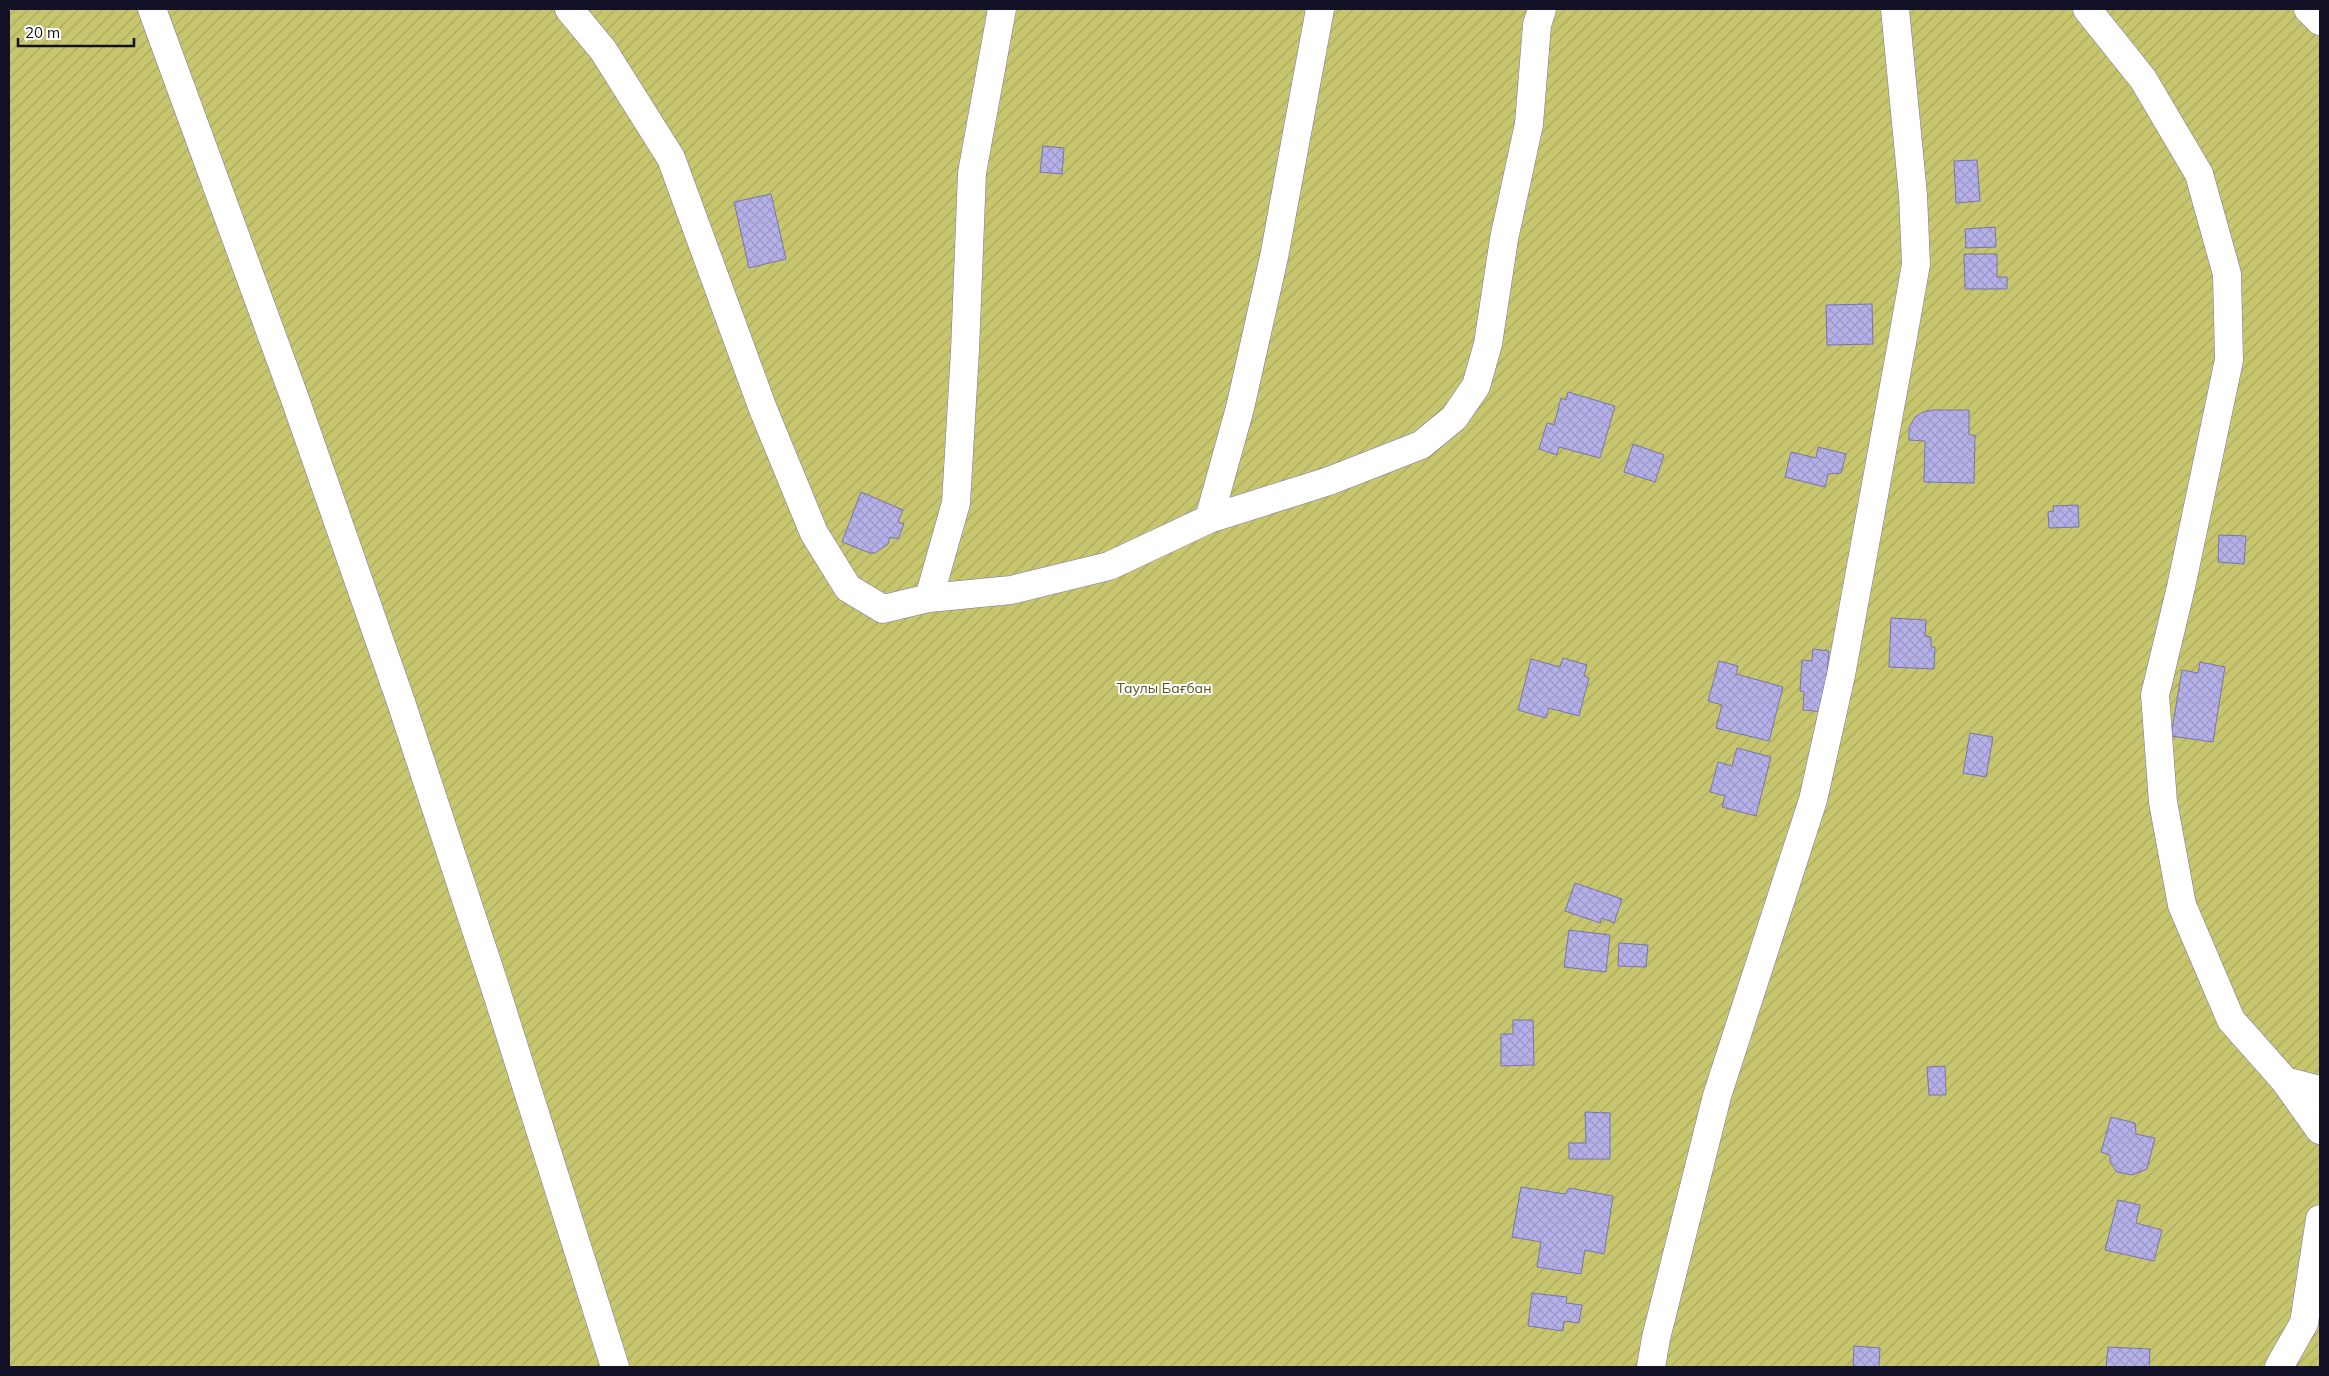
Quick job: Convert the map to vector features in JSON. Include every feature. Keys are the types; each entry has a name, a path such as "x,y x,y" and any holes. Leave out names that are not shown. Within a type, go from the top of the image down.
{"street":[{"path":"152,9 294,396 401,702 495,987 615,1367"},
{"path":"569,9 603,50 671,158 753,382 814,533 848,588 883,609 929,598 1011,590 1109,566 1209,519 1329,481 1421,445 1454,418 1476,386 1488,344 1504,239 1529,124 1537,25 1542,9"},
{"path":"929,598 956,503 965,351 972,173 1002,9"},
{"path":"1209,519 1240,408 1272,266 1320,9"},
{"path":"1652,1367 1656,1338 1717,1096 1813,800 1841,676 1904,337 1916,264 1913,195 1895,9"},
{"path":"2087,9 2143,79 2198,174 2227,274 2229,360 2181,587 2155,695 2163,802 2182,905 2231,1020 2286,1081 2320,1130"},
{"path":"2308,9 2320,22"},
{"path":"2286,1081 2320,1090"},
{"path":"2280,1367 2304,1323 2320,1220"}],"green space":[{"name":"Таулы Бағбан","path":"9,9 2320,9 2320,1367 9,1367"}],"building":[{"path":"1043,146 1064,148 1062,174 1040,172"},
{"path":"1977,160 1980,201 1956,203 1954,161"},
{"path":"771,194 786,259 749,268 734,202"},
{"path":"1995,227 1996,247 1966,248 1965,229"},
{"path":"1964,254 1997,254 1997,277 2007,277 2007,289 1965,289"},
{"path":"1872,304 1873,344 1827,345 1826,305"},
{"path":"1568,392 1615,406 1600,458 1559,447 1557,455 1539,449 1547,423 1554,425 1561,398 1566,400"},
{"path":"1933,410 1969,410 1969,435 1975,435 1974,483 1924,482 1925,441 1909,440 1909,428 1915,417 1923,412"},
{"path":"1633,444 1664,455 1655,482 1624,472"},
{"path":"1818,447 1846,454 1841,473 1828,474 1825,487 1785,477 1791,452 1816,458"},
{"path":"861,492 903,510 898,522 904,524 898,539 890,537 888,544 875,553 870,553 842,542"},
{"path":"2078,505 2079,527 2049,528 2048,512 2054,511 2053,506"},
{"path":"2219,535 2246,536 2244,564 2218,562"},
{"path":"1891,618 1926,620 1925,636 1931,637 1931,647 1935,647 1934,669 1889,667"},
{"path":"1813,649 1829,651 1824,712 1803,710 1804,692 1800,691 1802,660 1812,661"},
{"path":"1563,658 1587,665 1584,676 1589,678 1579,716 1549,708 1546,718 1518,710 1531,659 1560,667"},
{"path":"1719,661 1738,666 1736,674 1783,687 1769,741 1716,728 1722,705 1708,701"},
{"path":"2200,662 2225,667 2213,742 2171,736 2182,670 2198,673"},
{"path":"1970,733 1993,737 1986,777 1963,773"},
{"path":"1737,748 1771,757 1756,816 1722,807 1725,796 1710,792 1718,762 1732,766"},
{"path":"1575,883 1622,899 1614,923 1602,918 1600,923 1565,911"},
{"path":"1569,930 1610,935 1606,972 1564,967"},
{"path":"1619,943 1648,945 1646,967 1618,966"},
{"path":"1513,1020 1533,1020 1534,1065 1501,1066 1501,1034 1513,1034"},
{"path":"1945,1066 1946,1095 1929,1095 1927,1067"},
{"path":"1585,1112 1610,1113 1610,1159 1569,1159 1569,1143 1586,1143"},
{"path":"2111,1117 2135,1123 2136,1134 2155,1138 2147,1169 2132,1175 2117,1172 2110,1162 2110,1155 2101,1152"},
{"path":"1521,1187 1565,1194 1569,1188 1613,1196 1604,1254 1585,1250 1581,1274 1537,1267 1541,1242 1512,1237"},
{"path":"2118,1200 2140,1205 2136,1223 2162,1230 2154,1261 2105,1250"},
{"path":"1532,1293 1567,1297 1566,1303 1582,1305 1579,1323 1564,1321 1563,1331 1528,1326"},
{"path":"1854,1346 1880,1348 1879,1367 1853,1367"},
{"path":"2108,1347 2150,1349 2149,1367 2106,1367"}]}
